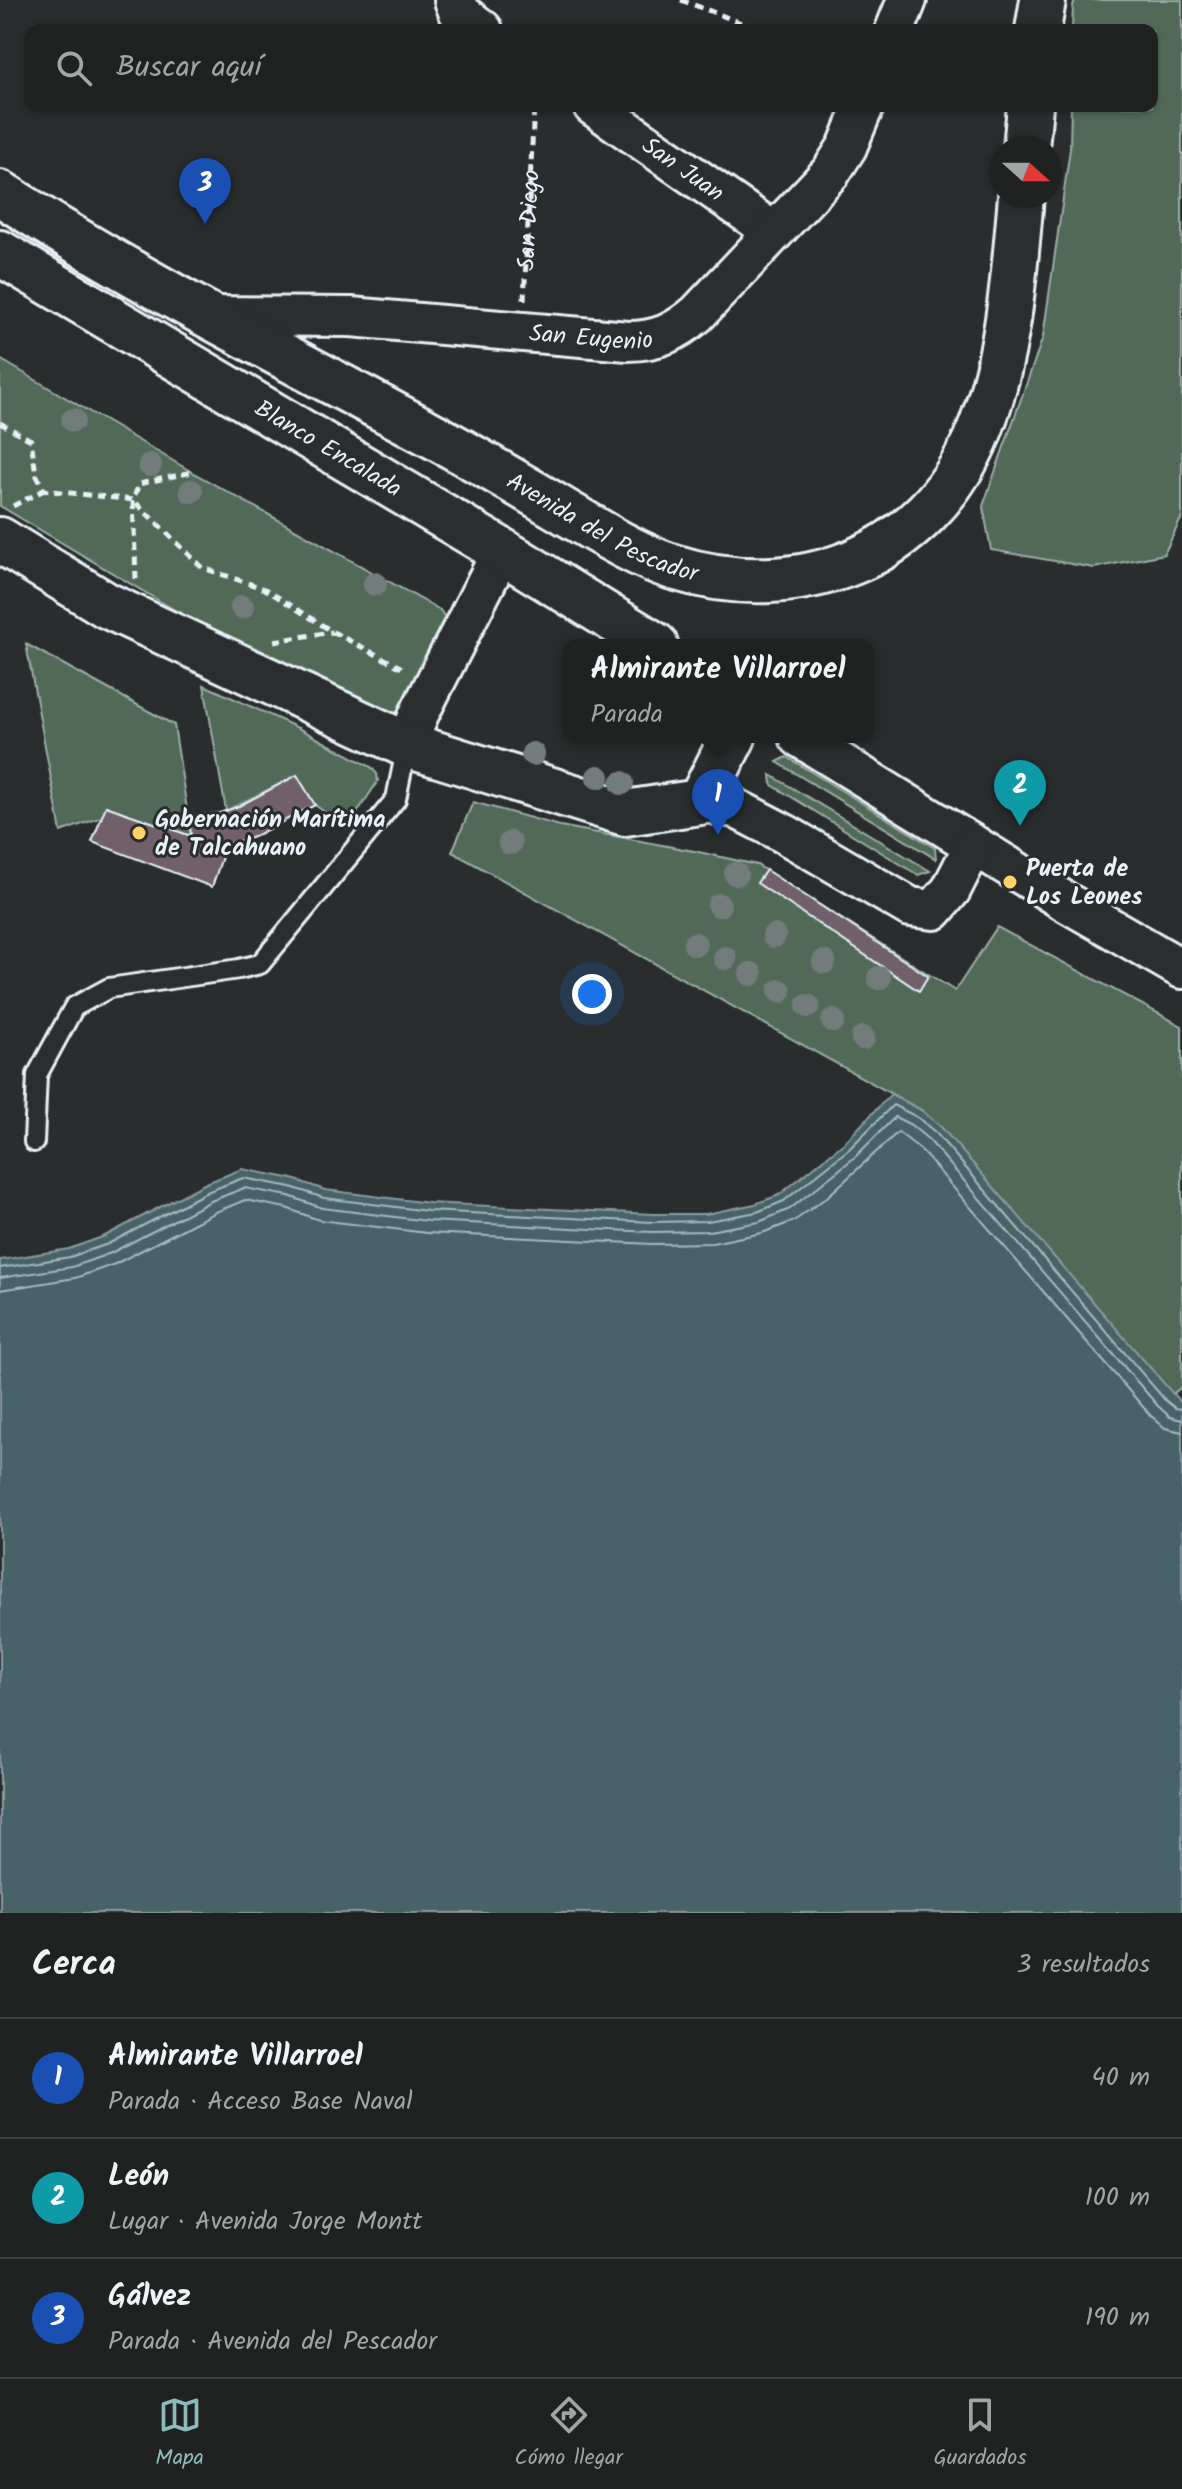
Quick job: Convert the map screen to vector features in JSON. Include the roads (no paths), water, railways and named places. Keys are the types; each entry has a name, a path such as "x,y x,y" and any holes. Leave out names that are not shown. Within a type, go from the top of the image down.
{"street":[{"path":"897,24 907,0"},
{"path":"1039,24 1043,0"},
{"path":"454,1 458,11 475,24"},
{"name":"San Juan","path":"602,112 774,232"},
{"name":"San Eugenio","path":"208,316 351,317 628,341 665,336 697,314 822,182 839,160 861,112"},
{"path":"1027,136 1029,112"},
{"name":"Avenida del Pescador","path":"0,193 208,316 466,453 638,554 708,576 751,580 805,578 858,561 906,532 946,488 977,435 1001,357 1015,273 1020,208"},
{"name":"Blanco Encalada","path":"0,253 645,639"},
{"path":"6,523 106,605 407,745 625,813 700,802 735,808 910,907 934,910 951,890 974,845"},
{"path":"407,745 419,714 502,551"},
{"path":"700,802 730,743"},
{"path":"809,743 1066,902 1182,969"}],"lane":[{"path":"34,1142 37,1075 74,1007 109,988 260,964 396,799 407,745"}],"water":[{"path":"891,1094 921,1110 941,1127 1182,1404 1182,1913 0,1913 0,1260 69,1249 105,1236 204,1184 242,1169 293,1179 325,1190 429,1203 706,1214 755,1204 779,1195 844,1143"}],"place":[{"name":"Gálvez","path":"205,224"},
{"name":"León","path":"1020,826"},
{"name":"Gobernación Marítima de Talcahuano","path":"139,833"},
{"name":"Almirante Villarroel","path":"718,835"},
{"name":"Puerta de Los Leones","path":"1010,882"}]}
